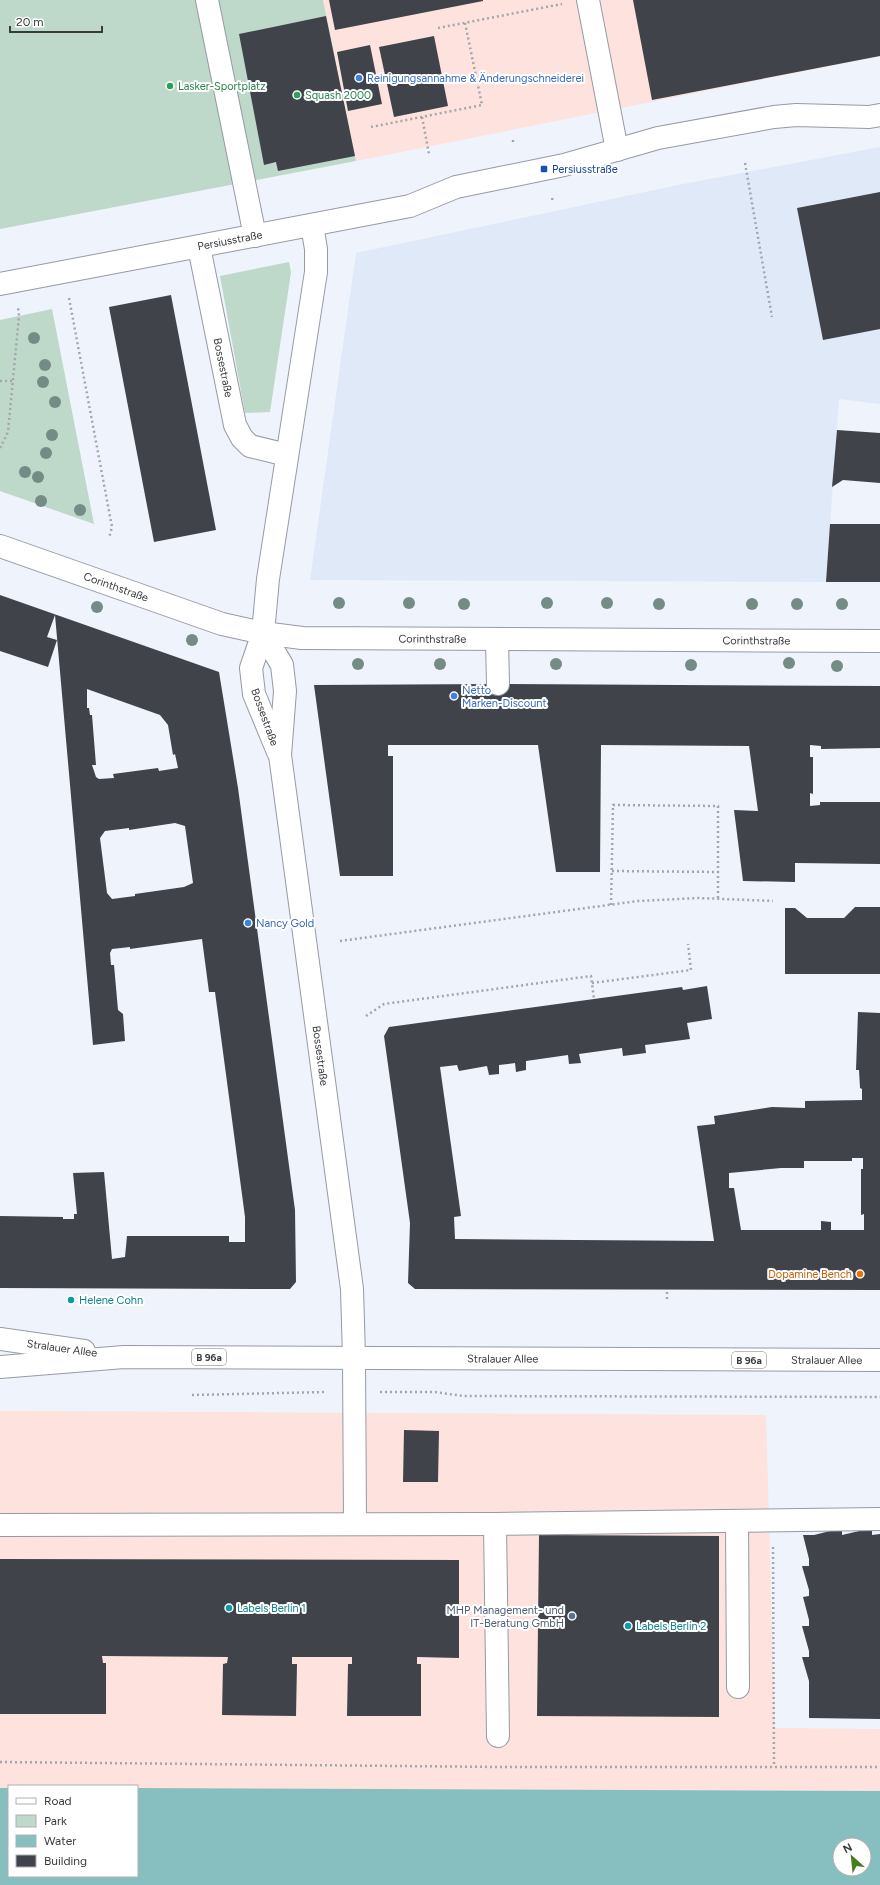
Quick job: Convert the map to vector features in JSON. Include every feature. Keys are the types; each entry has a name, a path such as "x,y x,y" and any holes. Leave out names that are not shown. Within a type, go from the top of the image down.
{"street":[{"path":"207,0 255,236"},
{"path":"588,0 617,150"},
{"name":"Persiusstraße","path":"0,284 410,206 456,187 564,165 658,138 774,117 869,117 880,115"},
{"name":"Bossestraße","path":"280,755 254,694 251,668 263,633 267,589 316,272 316,249 312,224"},
{"name":"Bossestraße","path":"198,247 235,425 242,438 250,446 287,455"},
{"name":"Corinthstraße","path":"0,546 222,624 263,633 302,638 880,641"},
{"name":"Bossestraße","path":"263,633 282,664 285,691 280,755 352,1290 355,1523"},
{"path":"497,640 498,684"},
{"name":"Stralauer Allee","path":"0,1339 124,1357"},
{"name":"Stralauer Allee","path":"0,1367 124,1357 880,1360"},
{"path":"0,1525 355,1523 495,1524 880,1519"},
{"path":"737,1521 738,1687"},
{"path":"495,1524 498,1736"}],"path":[{"path":"438,28 566,3"},
{"path":"371,127 482,105 465,23"},
{"path":"422,117 429,154"},
{"path":"745,163 772,317"},
{"path":"552,198 553,202"},
{"path":"68,296 112,526 109,538"},
{"path":"0,448 8,432 19,316 18,306"},
{"path":"0,381 13,381"},
{"path":"611,904 613,805 718,806 718,899"},
{"path":"612,871 718,872"},
{"path":"340,941 638,901 718,899 773,901"},
{"path":"592,983 691,970 688,944"},
{"path":"366,1016 384,1004 591,976 594,999"},
{"path":"667,1299 668,1290"},
{"path":"192,1395 244,1395 281,1392"},
{"path":"431,1392 463,1396 880,1397"},
{"path":"773,1520 774,1767"},
{"path":"0,1762 498,1767 880,1767"}],"shaded area":[{"path":"323,0 880,0 880,56 356,161"},
{"path":"880,147 880,404 839,399 826,582 310,580 356,253 678,185"},
{"path":"0,1411 766,1415 775,1728 880,1729 880,1791 138,1788 138,1785 8,1785 8,1788 0,1788"}],"green space":[{"name":"Lasker-Sportplatz","path":"0,0 323,0 356,161 0,229"},
{"path":"289,262 291,272 270,412 245,413 220,276"},
{"path":"52,309 94,524 0,491 0,320"}],"water":[{"path":"0,1788 8,1788 8,1877 138,1877 138,1788 880,1791 880,1885 0,1885"}],"building":[{"path":"329,0 483,0 483,1 335,30"},
{"path":"633,0 880,0 880,56 652,100"},
{"name":"Squash 2000","path":"326,16 355,156 278,171 276,162 264,165 239,34"},
{"path":"434,36 448,106 394,117 379,47"},
{"path":"370,45 382,104 348,111 337,52"},
{"path":"880,192 880,329 823,340 797,208"},
{"path":"171,295 216,530 154,542 109,307"},
{"path":"837,430 880,433 880,483 843,480 832,487"},
{"path":"830,524 880,524 880,582 826,582"},
{"path":"0,595 219,672 238,788 295,1210 296,1282 290,1289 0,1288 0,1216 63,1217 63,1219 74,1219 74,1214 77,1214 73,1173 104,1172 112,1259 125,1257 127,1236 229,1236 229,1242 245,1242 245,1217 215,992 209,992 202,939 130,949 130,947 112,949 110,953 111,965 114,965 118,1010 123,1014 125,1041 93,1045 55,615 47,637 57,640 48,667 0,651","holes":["87,689 160,715 168,725 173,755 175,754 178,768 159,771 158,768 113,774 114,778 99,779 96,777 92,765 96,765 92,715 90,715 89,708 87,708","175,823 185,826 193,883 184,887 112,899 107,893 100,838 105,831 129,828 129,830"]},
{"path":"498,684 880,686 880,748 821,749 821,746 810,745 810,757 813,757 813,794 810,793 810,806 820,805 820,802 880,802 880,864 795,863 795,882 743,881 734,810 758,811 749,746 601,745 600,872 556,872 538,745 388,745 388,756 393,756 393,876 340,876 314,685"},
{"path":"855,907 880,907 880,974 785,974 785,908 795,908 807,918 844,918"},
{"path":"707,986 712,1019 687,1023 690,1039 645,1045 646,1053 623,1056 622,1048 579,1054 581,1063 569,1064 568,1055 526,1061 526,1070 516,1072 515,1063 499,1065 499,1074 489,1075 487,1066 459,1071 457,1065 440,1067 461,1216 454,1217 455,1239 714,1241 697,1126 715,1124 714,1116 772,1107 805,1108 805,1101 862,1100 859,1070 856,1070 858,1012 880,1013 880,1290 415,1289 408,1283 410,1223 384,1036 389,1027 682,987 683,990","holes":["852,1158 863,1158 863,1169 861,1169 861,1215 864,1214 864,1230 831,1230 831,1222 821,1221 821,1230 741,1230 734,1188 729,1188 729,1173 781,1168 804,1168 804,1161 852,1161"]},
{"path":"404,1430 439,1431 438,1482 403,1482"},
{"path":"842,1528 842,1535 872,1528 872,1535 880,1534 880,1719 809,1718 809,1681 802,1657 809,1657 809,1651 802,1626 809,1626 809,1620 803,1597 809,1596 809,1590 802,1566 809,1566 809,1559 803,1535 814,1535"},
{"name":"Labels Berlin 2","path":"539,1535 719,1536 719,1717 537,1716"},
{"name":"Labels Berlin 1","path":"0,1559 459,1560 459,1658 417,1657 417,1664 421,1664 421,1716 347,1716 348,1664 352,1664 352,1657 292,1657 292,1664 297,1664 296,1716 222,1715 223,1664 227,1663 228,1657 102,1656 103,1663 106,1663 106,1714 0,1714"}],"place":[{"name":"Reinigungsannahme & Änderungschneiderei","path":"359,78"},
{"name":"Lasker-Sportplatz","path":"170,86"},
{"name":"Squash 2000","path":"297,95"},
{"name":"Persiusstraße","path":"544,169"},
{"name":"Netto Marken-Discount","path":"454,696"},
{"name":"Nancy Gold","path":"248,923"},
{"name":"Dopamine Bench","path":"860,1274"},
{"name":"Helene Cohn","path":"71,1300"},
{"name":"Labels Berlin 1","path":"229,1608"},
{"name":"MHP Management- und IT-Beratung GmbH","path":"572,1616"},
{"name":"Labels Berlin 2","path":"628,1626"}]}
